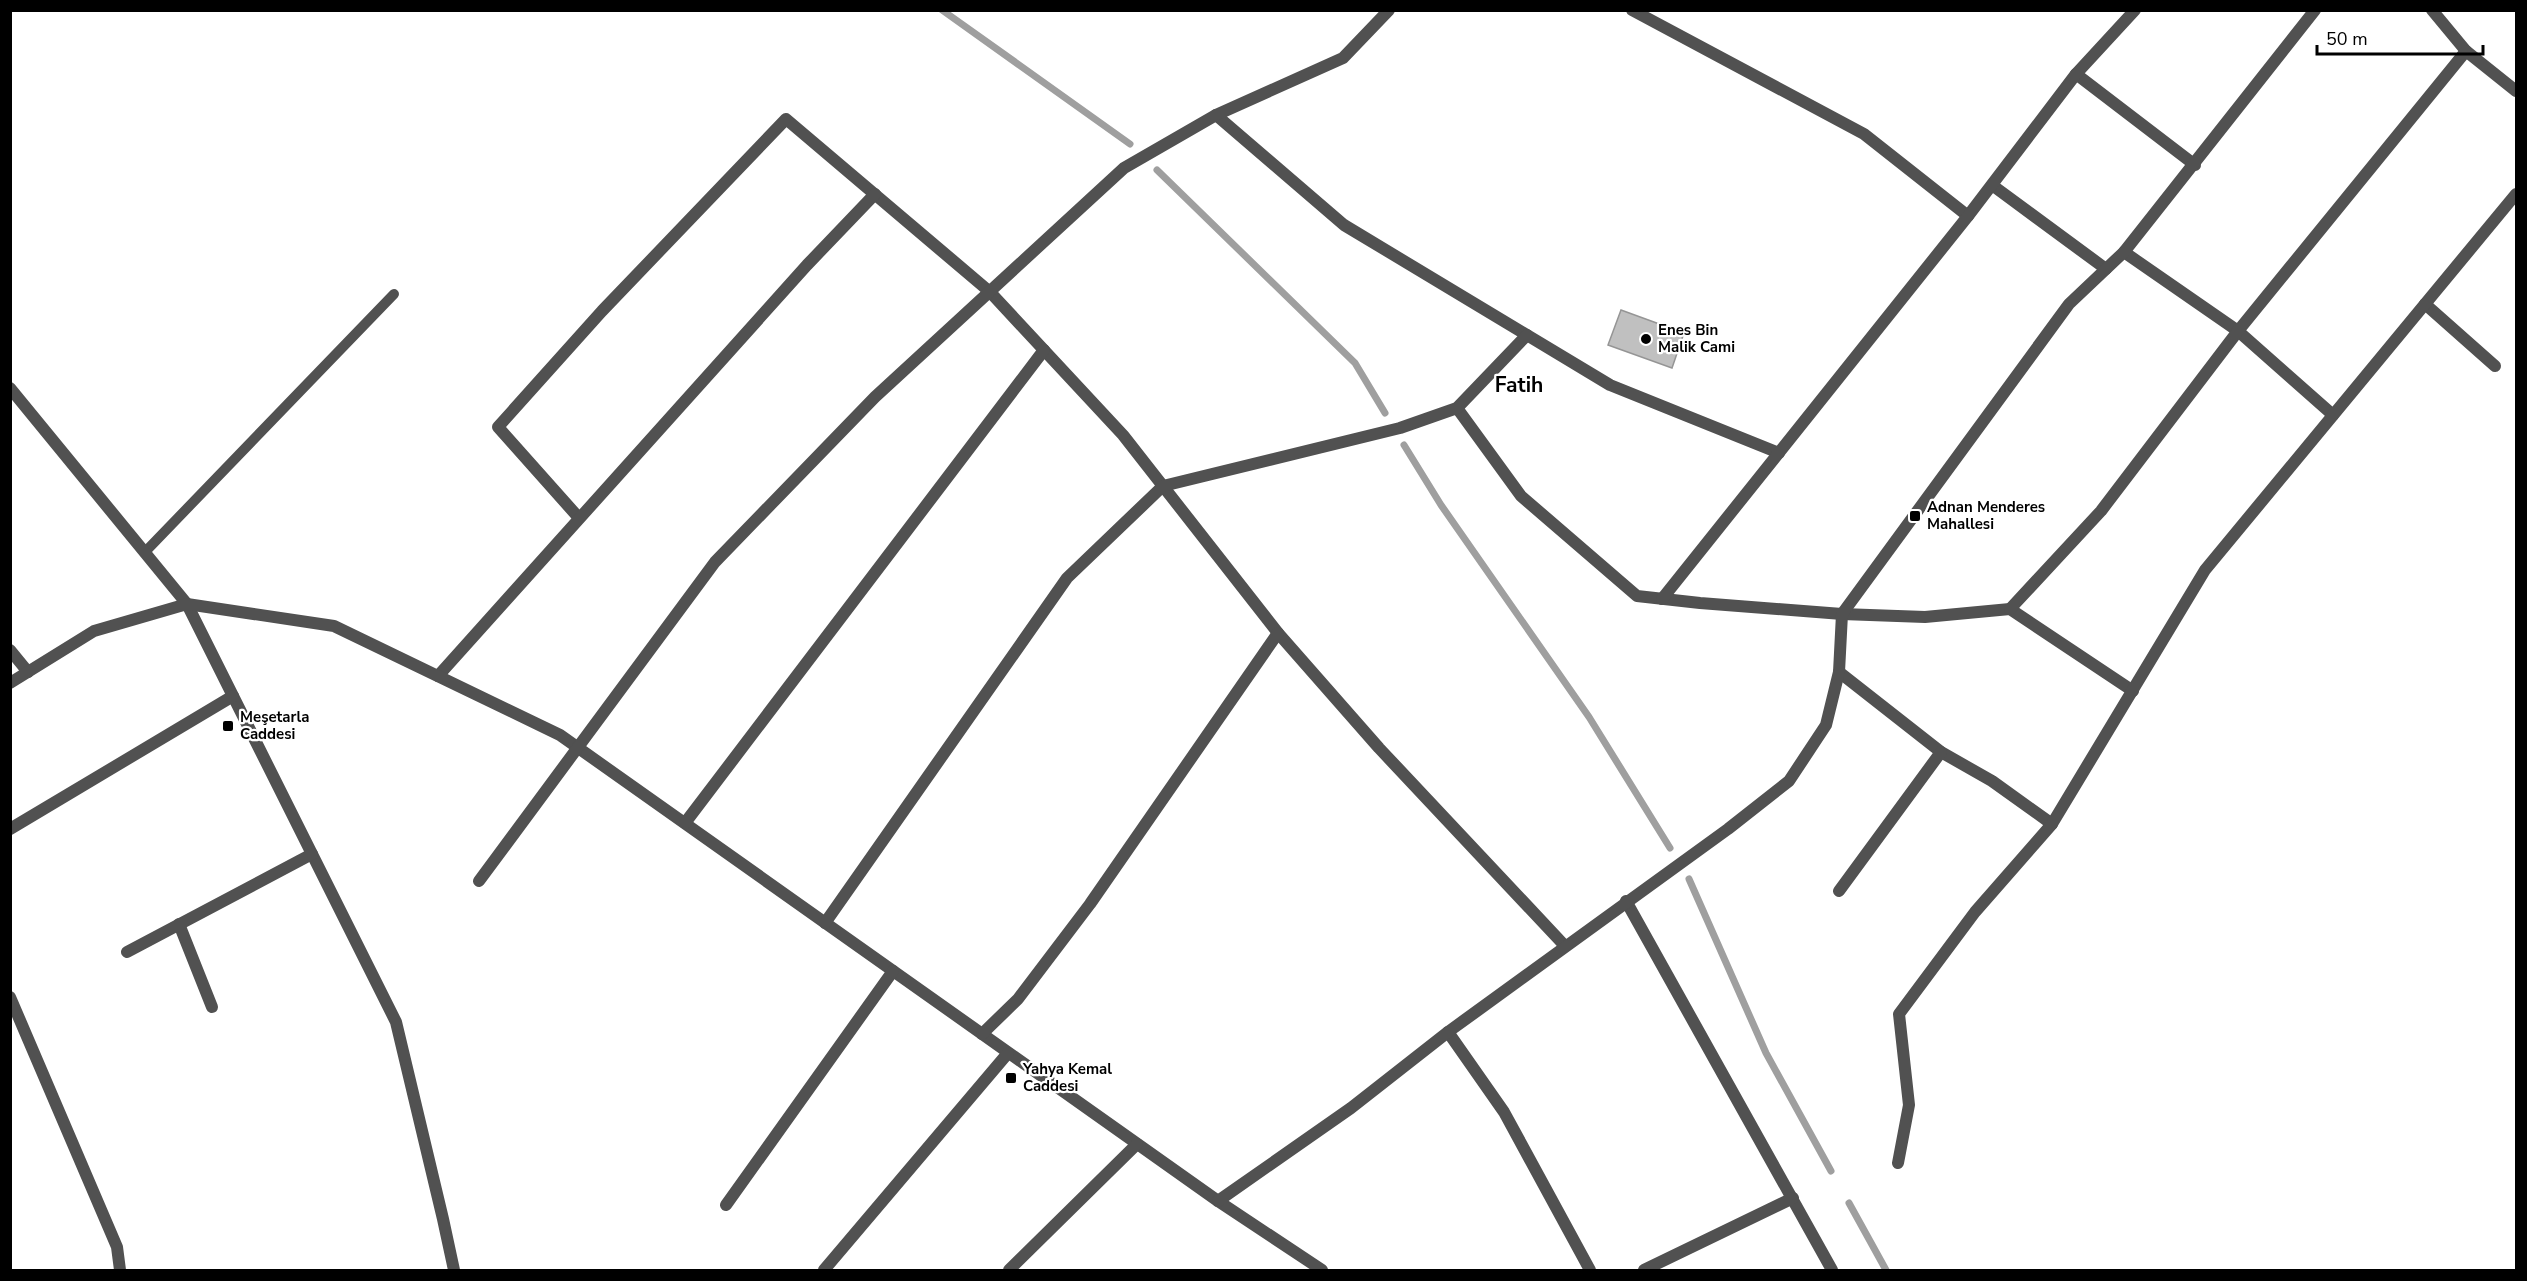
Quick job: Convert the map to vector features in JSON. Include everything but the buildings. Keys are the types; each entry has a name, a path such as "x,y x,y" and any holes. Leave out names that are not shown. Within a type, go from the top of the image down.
{"street":[{"path":"480,881 715,562 875,397 1124,168 1216,116 1343,58 1389,10"},
{"path":"1632,10 1864,134 1968,216"},
{"path":"1662,599 1968,216 2076,74 2135,10"},
{"path":"1218,1201 1351,1108 1448,1032 1728,829 1790,781 1826,725 1839,672 1842,614 2069,304 2124,252 2195,165 2315,10"},
{"path":"2432,10 2466,51 2517,91"},
{"path":"2010,609 2101,511 2238,331 2466,51"},
{"path":"2076,74 2195,165"},
{"path":"1216,116 1344,225 1610,385 1779,453"},
{"path":"579,518 498,427 602,311 786,118 990,292 1123,435 1278,633 1379,748 1566,946"},
{"path":"1992,185 2106,269"},
{"path":"438,676 807,265 875,194"},
{"path":"1898,1163 1909,1105 1899,1014 1975,912 2052,824 2205,570 2517,195"},
{"path":"2124,252 2238,331 2333,415"},
{"path":"2425,304 2495,366"},
{"path":"825,923 1067,578 1163,486 1400,428 1457,408 1527,335"},
{"path":"685,823 1044,350"},
{"path":"10,388 187,604 396,1022 454,1270"},
{"path":"1457,408 1521,496 1637,596 1842,614 1925,617 2010,609 2133,691"},
{"path":"10,682 94,631 187,604 334,626 560,735 1218,1201 1322,1270"},
{"path":"982,1034 1018,999 1083,913 1278,633"},
{"path":"10,650 28,672"},
{"path":"1839,672 1941,752 1992,781 2052,824"},
{"path":"10,829 233,696"},
{"path":"1839,891 1941,752"},
{"path":"127,952 312,854"},
{"path":"1626,901 1832,1270"},
{"path":"179,924 212,1007"},
{"path":"726,1205 893,971"},
{"path":"10,997 117,1247 120,1270"},
{"path":"1448,1032 1504,1112 1590,1270"},
{"path":"824,1270 1008,1053"},
{"path":"1009,1270 1137,1144"},
{"path":"1644,1270 1793,1198"}],"lane":[{"path":"145,552 394,294"}],"waterway":[{"path":"942,10 1130,144"},
{"path":"1157,170 1355,363 1385,413"},
{"path":"1404,445 1441,505 1589,717 1670,848"},
{"path":"1689,879 1766,1053 1831,1171"},
{"path":"1849,1203 1886,1270"}],"place":[{"name":"Enes Bin Malik Cami","path":"1646,339"},
{"name":"Adnan Menderes Mahallesi","path":"1915,516"},
{"name":"Meşetarla Caddesi","path":"228,726"},
{"name":"Yahya Kemal Caddesi","path":"1011,1078"}],"district":[{"name":"Fatih","path":"1519,385"}]}
